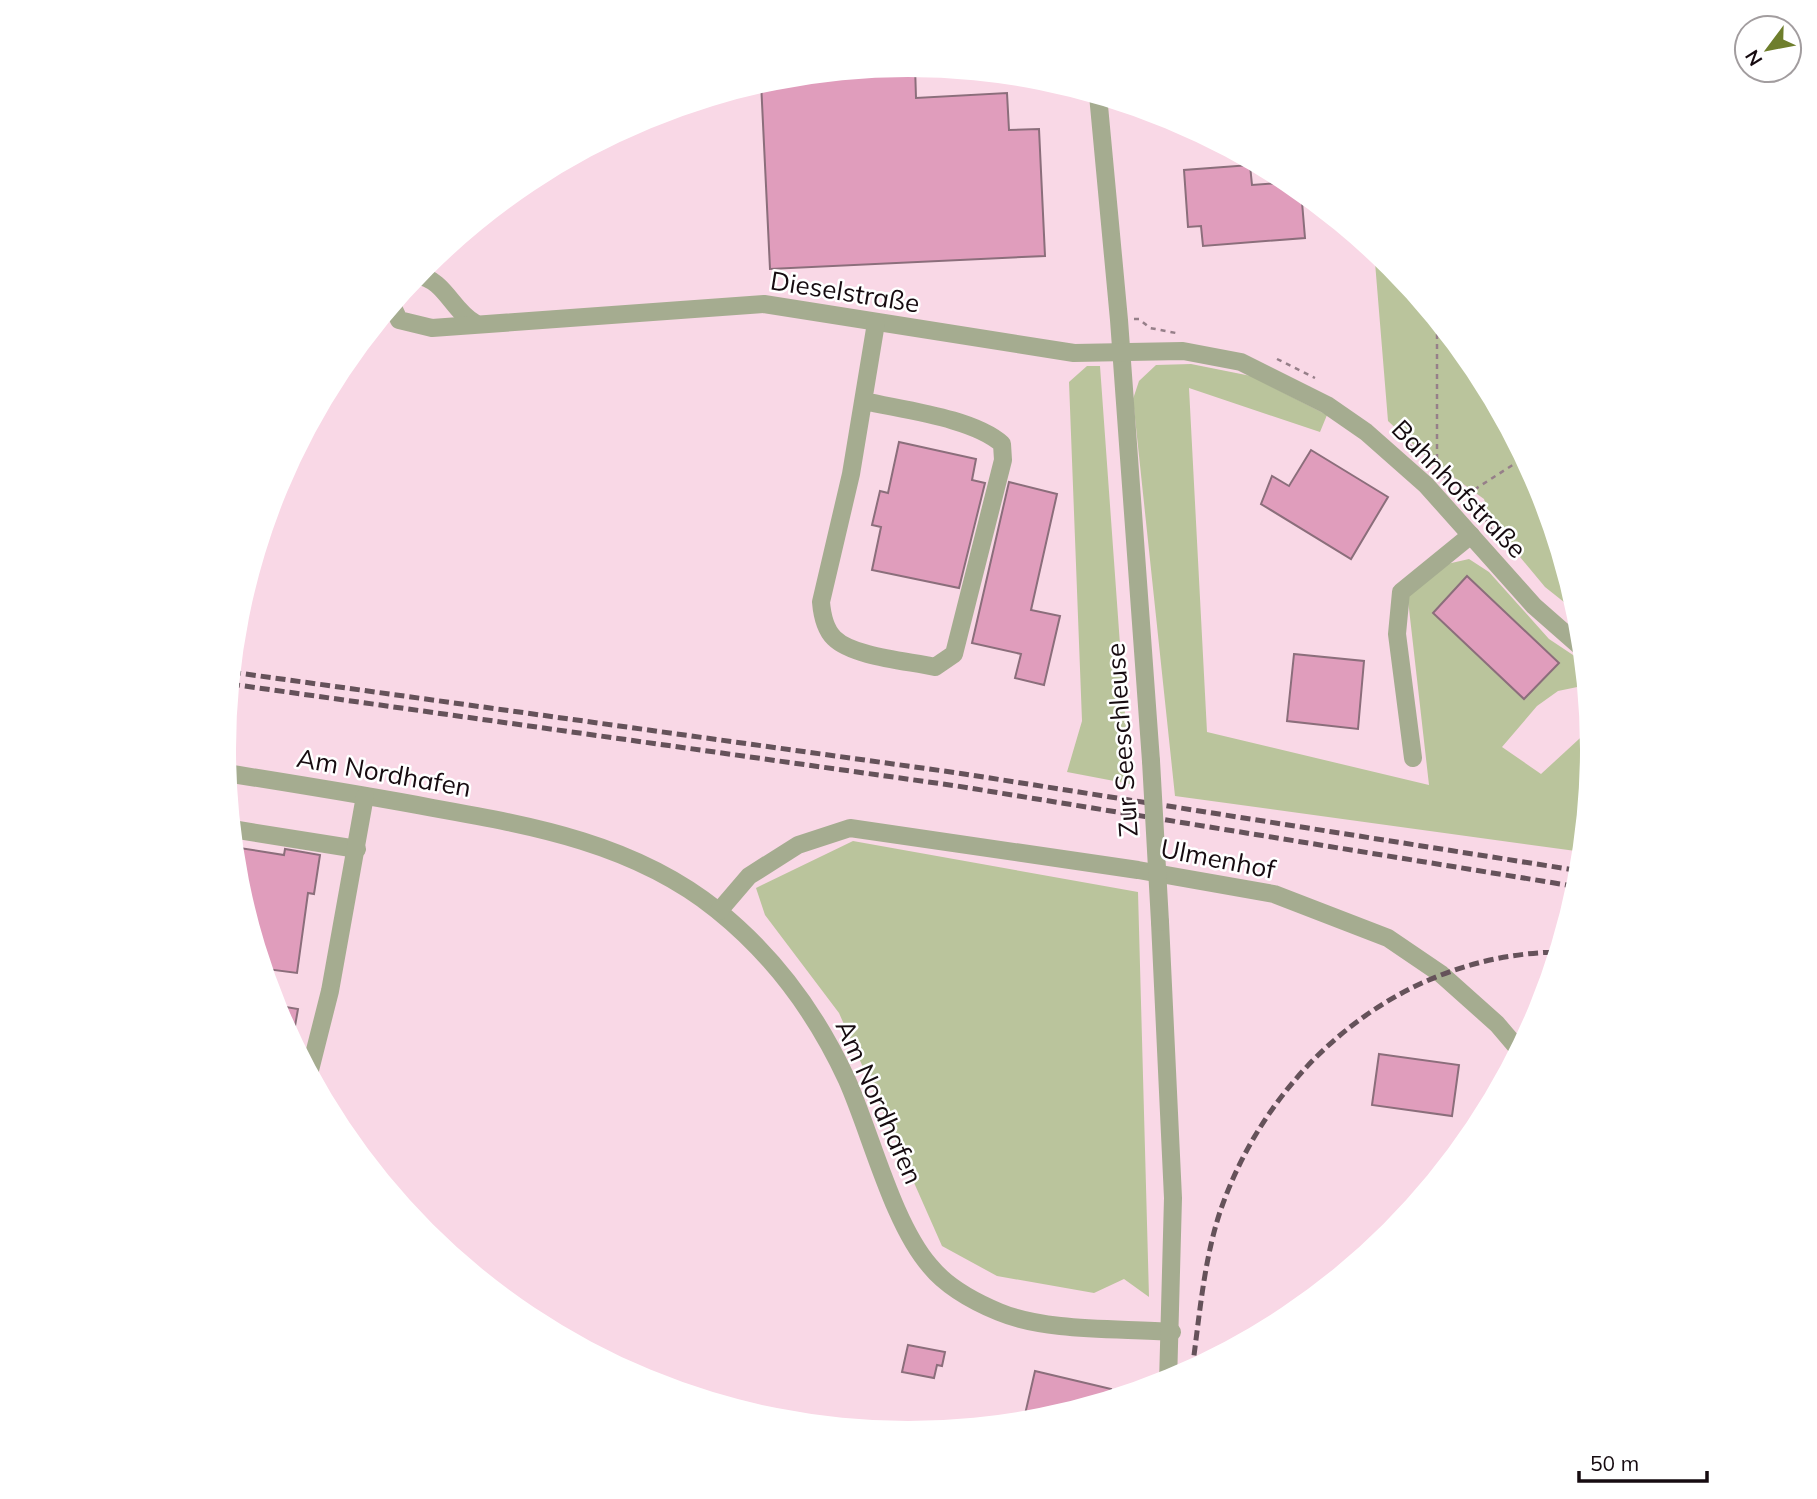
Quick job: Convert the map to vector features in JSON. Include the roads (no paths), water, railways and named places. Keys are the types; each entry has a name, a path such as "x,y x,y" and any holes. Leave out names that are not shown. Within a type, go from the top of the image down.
{"street":[{"name":"Zur Seeschleuse","path":"1099,105 1121,351 1160,922 1173,1198 1169,1370"},
{"path":"429,278 444,290 462,317 475,323"},
{"name":"Dieselstraße","path":"396,315 398,320 432,328 764,304 1074,353 1121,351"},
{"path":"864,401 965,425 991,434 1002,444 1003,460 954,654 935,667 856,651 834,638 822,618 821,602 852,474 876,323"},
{"name":"Bahnhofstraße","path":"1121,351 1183,351 1229,360 1297,388 1327,405 1387,450 1426,485 1534,606 1571,639"},
{"path":"1413,758 1397,634 1402,592 1471,535"},
{"name":"Am Nordhafen","path":"237,775 535,826 621,853 672,878 719,911 781,972 819,1027 846,1079 900,1215 930,1266 964,1294 1002,1313 1065,1325 1172,1332"},
{"path":"312,1061 330,991 365,796"},
{"name":"Ulmenhof","path":"719,911 749,876 798,845 850,828 1138,870 1274,894 1388,938 1441,974 1497,1024 1514,1043"},
{"path":"241,830 357,849"}],"railway":[{"path":"241,673 958,773 1570,869"},
{"path":"239,685 957,786 1567,885"},
{"path":"1193,1359 1207,1261 1218,1219 1248,1148 1278,1101 1314,1060 1354,1024 1400,994 1450,972 1503,957 1549,953"}]}
